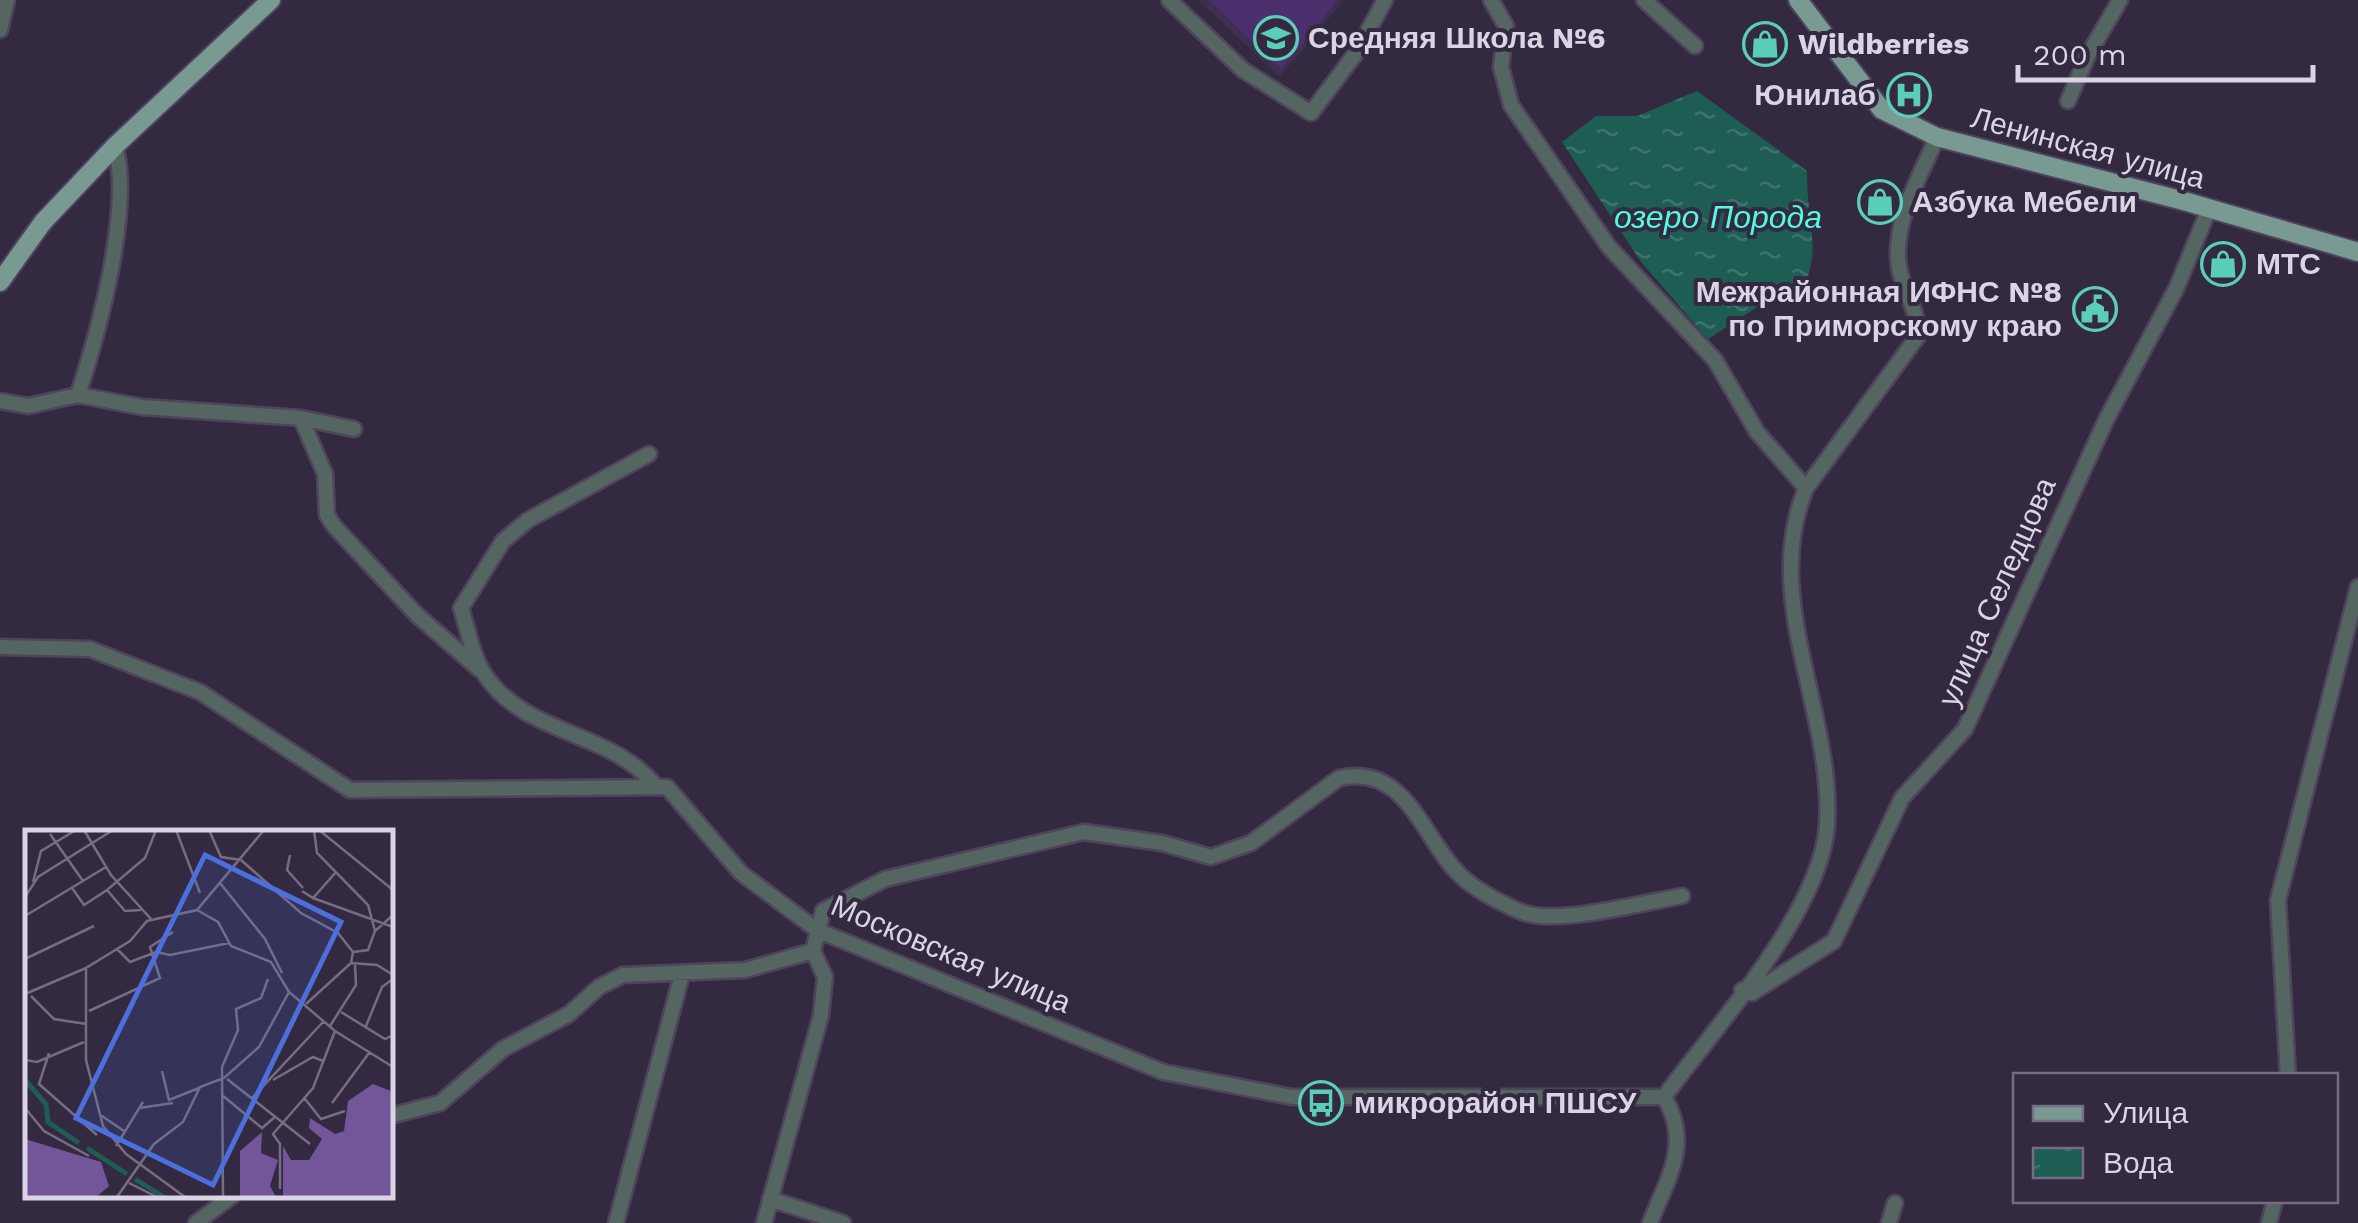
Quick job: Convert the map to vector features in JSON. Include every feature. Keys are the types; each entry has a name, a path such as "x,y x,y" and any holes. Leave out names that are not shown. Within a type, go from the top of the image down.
{"main road":[{"path":"2,273 43,222 115,146 271,0"},
{"name":"Ленинская улица","path":"1798,0 1882,110 1936,137 2358,252"}],"street":[{"path":"0,30 7,0"},
{"path":"1169,0 1243,70 1311,113 1356,53 1386,0"},
{"path":"1491,0 1506,26 1501,66 1510,105 1608,246 1716,360 1757,432 1806,488"},
{"path":"1644,0 1694,46"},
{"path":"2068,101 2088,54 2120,0"},
{"path":"1650,1223 1677,1157 1678,1120 1664,1097 1804,904 1827,826 1822,758 1790,567 1794,515 1806,488 1918,336 1917,315 1899,266 1898,238 1936,137"},
{"path":"78,394 104,304 120,192 115,146"},
{"name":"улица Селедцова","path":"1742,990 1752,993 1834,941 1902,798 1965,729 2106,420 2176,289 2210,209"},
{"path":"0,401 28,406 78,394 142,408 301,418 354,429"},
{"name":"Московская улица","path":"301,418 324,474 328,515 334,526 417,616 527,714 608,749 655,784 667,787 741,873 817,930 1178,1075 1292,1097 1664,1097"},
{"path":"484,673 462,608 503,541 528,520 649,454"},
{"path":"2288,1073 2278,900 2358,586"},
{"path":"0,647 90,649 200,692 350,790 655,784"},
{"path":"764,1223 820,1015 826,977 813,951 823,911 885,879 1084,832 1162,843 1212,856 1251,843 1339,778 1357,774 1377,778 1394,788 1462,877 1525,914 1582,914 1682,896"},
{"path":"392,1115 440,1103 502,1049 569,1014 599,987 624,976 745,970 813,951"},
{"path":"616,1223 682,974"},
{"path":"196,1223 229,1198"},
{"path":"770,1199 843,1223"},
{"path":"1889,1223 1895,1202"}],"shaded area":[{"name":"Средняя Школа №6","path":"1198,0 1344,0 1280,77"},
{"name":"Средняя Школа №6","path":"1209,0 1338,0 1281,70"}],"water":[{"name":"озеро Порода","path":"1697,91 1807,171 1812,238 1810,268 1796,302 1765,302 1708,339 1641,262 1562,142 1596,116 1637,116"}],"place":[{"name":"Средняя Школа №6","path":"1276,38"},
{"name":"Wildberries","path":"1765,44"},
{"name":"Юнилаб","path":"1909,95"},
{"name":"Азбука Мебели","path":"1880,202"},
{"name":"МТС","path":"2223,264"},
{"name":"Межрайонная ИФНС №8 по Приморскому краю","path":"2095,309"},
{"name":"микрорайон ПШСУ","path":"1321,1103"}]}
